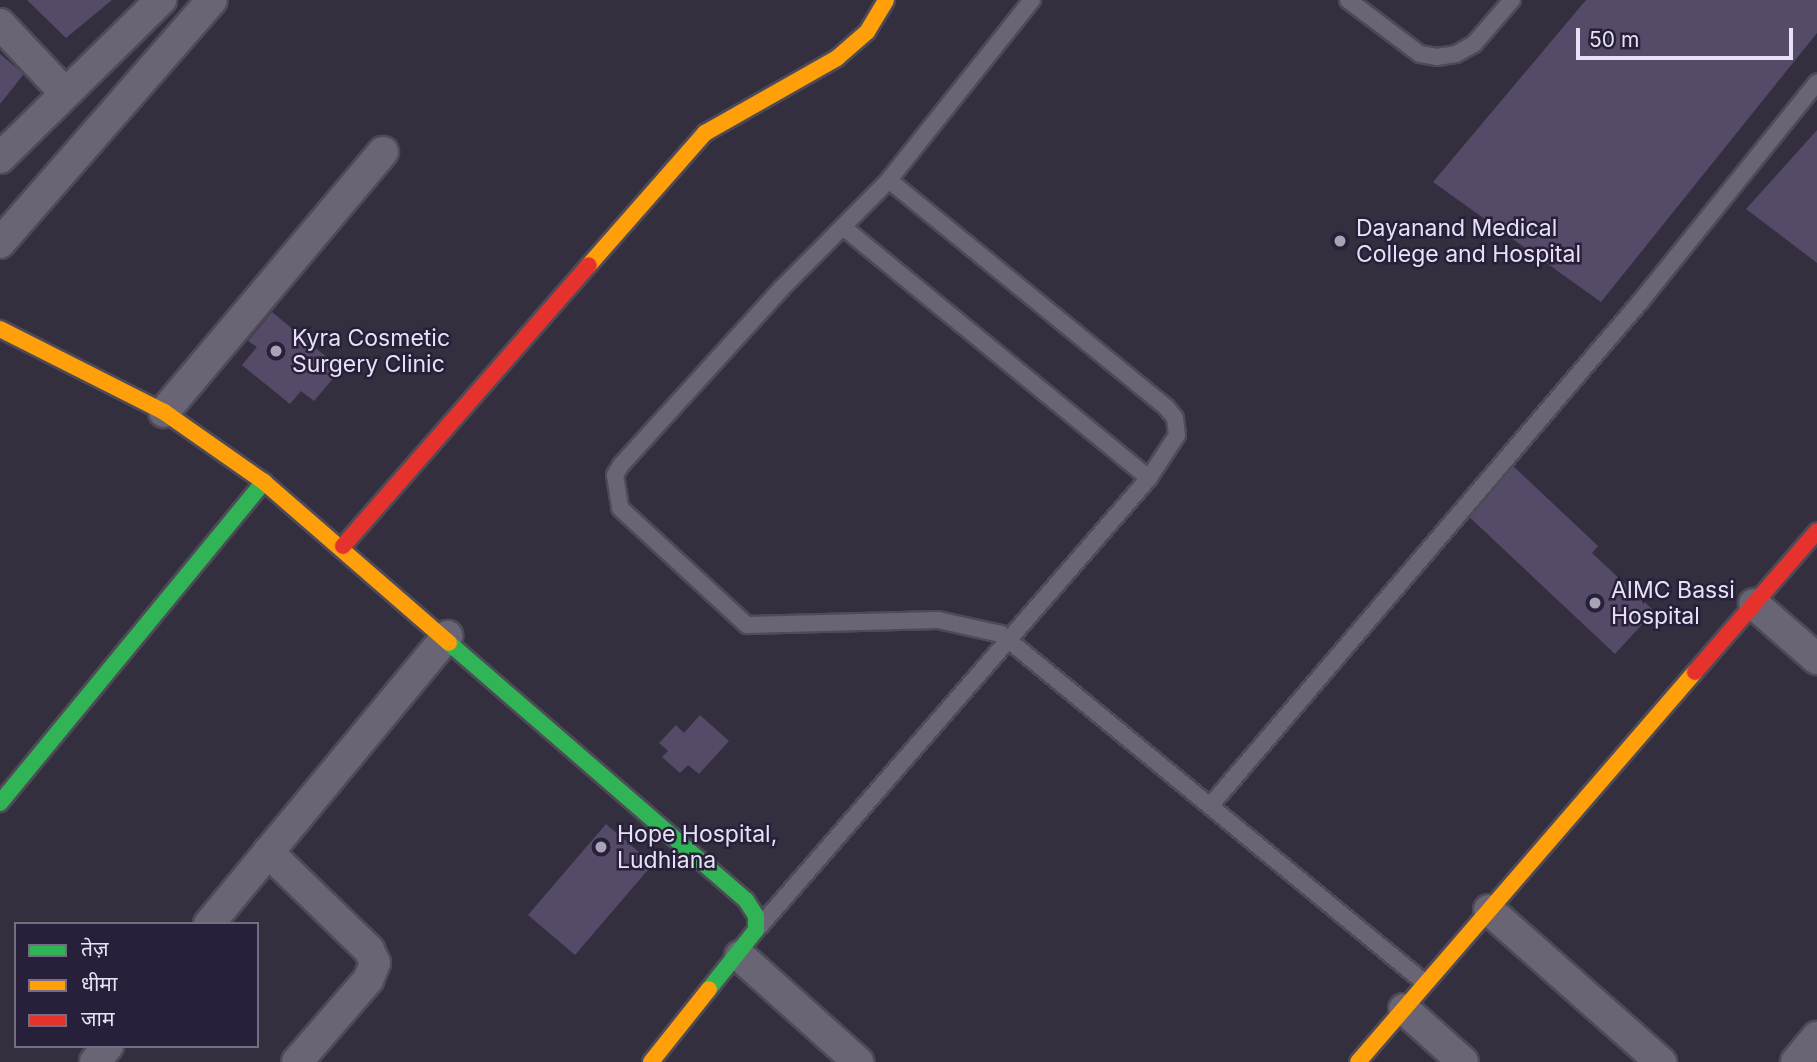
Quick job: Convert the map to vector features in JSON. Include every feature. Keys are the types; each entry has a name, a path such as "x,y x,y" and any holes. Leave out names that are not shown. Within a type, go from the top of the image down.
{"street":[{"path":"0,158 161,0"},
{"path":"0,243 212,0"},
{"path":"343,546 705,132 837,58 867,32 886,0"},
{"path":"0,24 65,93"},
{"path":"164,412 383,152"},
{"path":"0,329 164,412 264,482 447,636 746,900 756,916 756,930 740,956 652,1062"},
{"path":"0,803 264,482"},
{"path":"1358,1062 1817,531"},
{"path":"1754,604 1817,659"},
{"path":"211,922 447,636"},
{"path":"268,852 369,950 375,963 368,980 297,1062"},
{"path":"1489,910 1661,1062"},
{"path":"740,956 858,1062"},
{"path":"1404,1009 1463,1062"},
{"path":"1796,1062 1817,1037"},
{"path":"94,1062 106,1048"}],"lane":[{"path":"1032,0 889,180 621,465 615,475 620,508 747,625 938,620 992,629 1009,640 1425,984"},
{"path":"1348,0 1420,54 1437,57 1456,54 1474,44 1512,0"},
{"path":"1210,806 1640,302 1817,83"},
{"path":"756,930 1149,478 1177,435 1175,418 1166,408 889,180"},
{"path":"843,227 1149,478"}],"building":[{"path":"27,0 112,0 66,38"},
{"path":"1586,0 1817,0 1817,33 1601,302 1433,182"},
{"path":"0,54 24,74 0,104"},
{"path":"1817,130 1817,263 1746,209"},
{"path":"272,312 341,369 314,401 301,391 290,404 242,365 257,347 248,341"},
{"path":"1511,464 1598,546 1592,553 1654,611 1615,654 1465,513"},
{"path":"700,715 729,741 699,774 688,765 680,773 662,757 668,751 659,743 676,725 684,733"},
{"path":"606,824 653,864 575,955 528,915"}],"traffic: fast":[{"path":"0,803 264,482"},
{"path":"449,643 746,900 756,916 756,930 709,989"}],"traffic: slow":[{"path":"589,265 705,133 837,58 867,32 886,0"},
{"path":"0,329 164,412 264,482 449,643"},
{"path":"1358,1062 1695,672"},
{"path":"651,1062 709,989"}],"traffic: jam":[{"path":"343,546 589,265"},
{"path":"1695,672 1817,531"}],"place":[{"name":"Dayanand Medical College and Hospital","path":"1340,241"},
{"name":"Kyra Cosmetic Surgery Clinic","path":"276,351"},
{"name":"AIMC Bassi Hospital","path":"1595,603"},
{"name":"Hope Hospital, Ludhiana","path":"601,847"}]}
